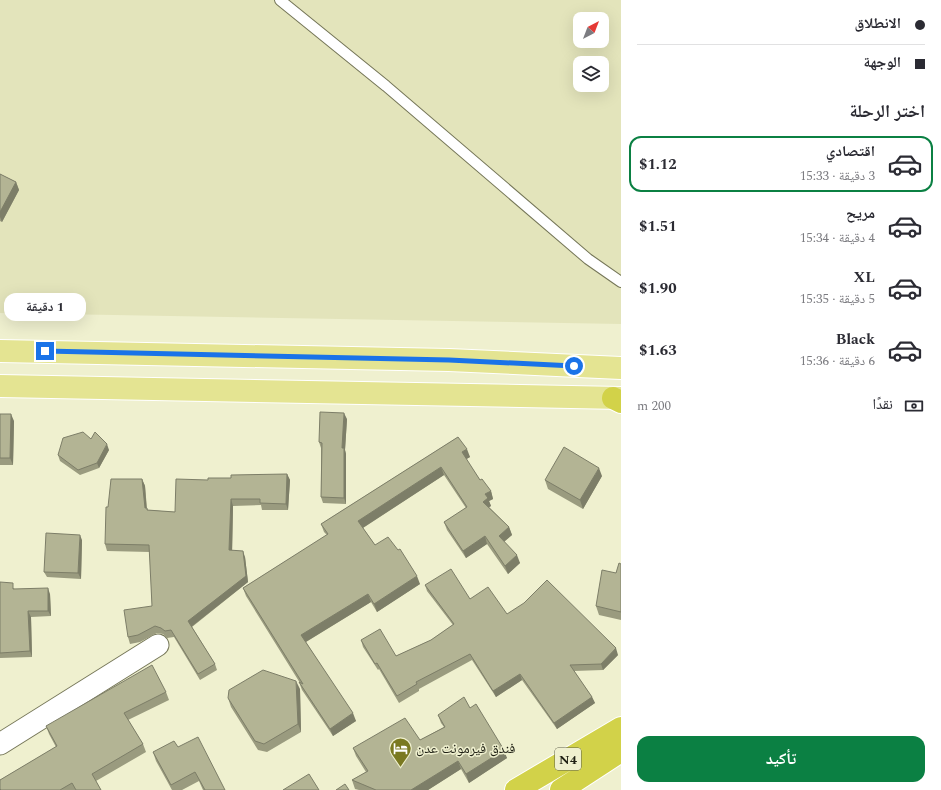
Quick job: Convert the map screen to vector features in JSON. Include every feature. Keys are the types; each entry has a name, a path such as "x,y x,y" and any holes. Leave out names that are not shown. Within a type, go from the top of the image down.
{"highway":[{"name":"N4","path":"516,790 621,728"},
{"name":"N4","path":"561,790 621,752"}],"main road":[{"path":"0,350 449,360 621,368"},
{"path":"0,386 618,399"}],"street":[{"path":"0,744 158,645"}],"lane":[{"path":"280,0 386,86 588,259 621,282"}],"shaded area":[{"path":"0,0 621,0 621,324 0,313"}],"building":[{"path":"0,174 16,182 0,212"},
{"path":"320,412 344,413 342,448 344,448 344,498 321,497 322,443 319,442"},
{"path":"0,414 11,414 10,458 0,458"},
{"path":"83,432 91,439 95,432 107,444 97,463 78,470 58,455 63,438"},
{"path":"458,437 467,449 462,452 480,480 482,479 491,491 485,494 488,498 483,502 509,527 499,536 517,555 505,566 485,536 463,551 444,522 467,507 441,467 358,521 375,545 388,537 398,550 400,549 417,576 374,604 368,594 301,635 353,713 330,729 299,682 303,684 243,588 328,534 321,524"},
{"path":"564,447 599,468 580,500 545,480"},
{"path":"287,474 286,504 260,503 260,499 231,499 229,550 243,551 246,576 188,621 215,664 198,674 171,630 165,631 155,626 138,635 128,637 124,610 152,606 149,545 105,544 106,507 108,507 111,479 142,479 145,508 147,508 147,510 175,512 176,479 208,480 208,478 231,478 231,475"},
{"path":"46,533 80,535 78,573 44,572"},
{"path":"619,563 621,564 621,612 596,606 602,570 616,573"},
{"path":"451,569 470,599 488,587 507,614 524,603 547,580 616,648 601,664 570,665 592,697 554,723 520,674 493,691 470,654 416,682 417,684 397,696 377,663 375,664 361,640 380,629 396,656 431,640 454,624 425,585"},
{"path":"0,582 13,583 13,589 48,588 48,611 28,611 30,651 0,653"},
{"path":"152,665 166,692 124,713 143,744 92,774 101,790 76,790 72,783 60,790 0,789 0,780 57,746 46,726"},
{"path":"263,670 296,681 298,724 264,744 255,741 228,698 229,690"},
{"path":"464,697 470,708 476,704 504,750 466,774 458,761 411,790 376,790 352,780 368,771 353,748 405,718 420,740 445,727 438,715"},
{"path":"198,737 225,790 205,790 195,772 171,785 153,752 174,741 178,747"},
{"path":"309,774 319,790 283,790"},
{"path":"345,784 349,790 336,790"}],"place":[{"name":"فندق فيرمونت عدن","path":"400,768"}],"route":[{"path":"45,351 449,360 574,366"}]}
